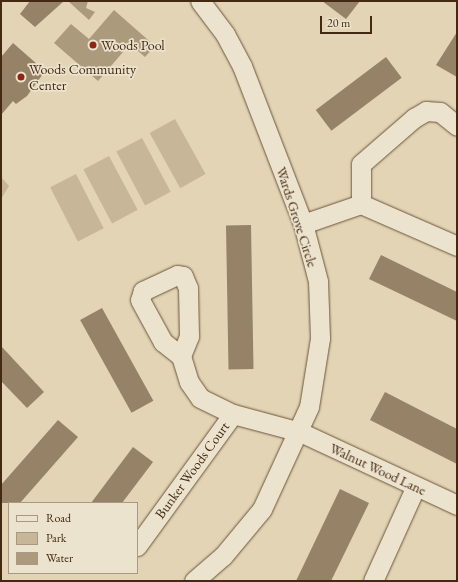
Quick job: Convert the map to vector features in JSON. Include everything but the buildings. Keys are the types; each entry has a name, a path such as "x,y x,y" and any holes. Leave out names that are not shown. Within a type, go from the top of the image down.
{"street":[{"name":"Wards Grove Circle","path":"194,581 223,556 262,509 300,432 311,400 320,338 318,281 303,224 242,66 225,34 200,1"},
{"path":"361,204 361,164 414,118 426,111 440,112 457,126"},
{"path":"303,224 361,204 457,246"},
{"name":"Walnut Wood Lane","path":"181,356 189,382 200,398 233,414 300,432 415,488 457,505"},
{"name":"Bunker Woods Court","path":"138,545 233,414"},
{"path":"373,581 415,488"}],"green space":[{"path":"175,119 206,174 180,188 150,133"},
{"path":"142,138 171,192 145,205 116,152"},
{"path":"109,156 138,210 112,223 83,170"},
{"path":"76,174 104,228 78,242 50,187"},
{"path":"1,177 9,186 1,199"}],"water":[{"path":"88,1 86,8 95,12 89,20 69,2"},
{"name":"Woods Pool","path":"114,10 155,46 145,57 130,44 98,81 54,43 71,24 89,39"}],"place":[{"name":"Woods Pool","path":"93,45"},
{"name":"Woods Community Center","path":"21,77"}]}
